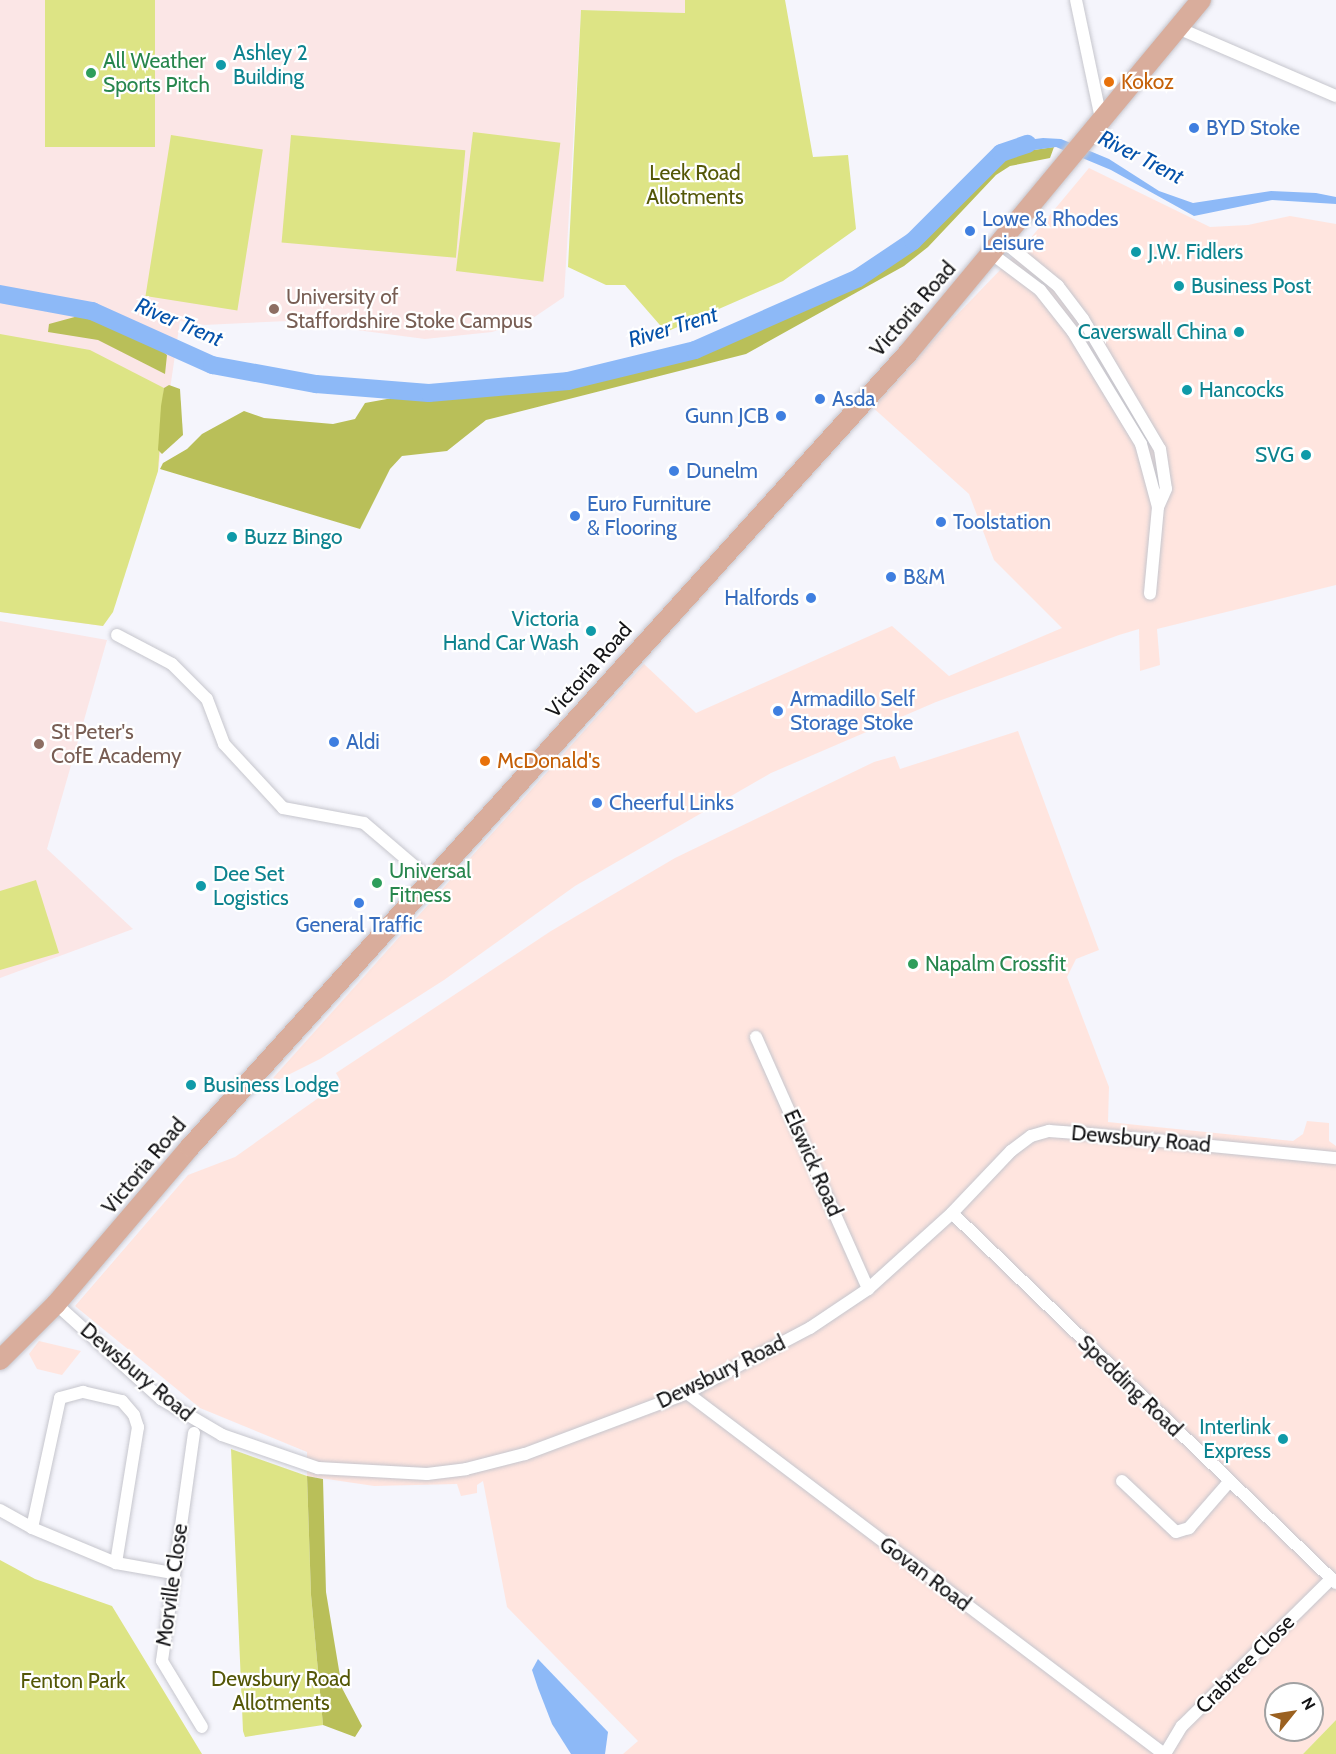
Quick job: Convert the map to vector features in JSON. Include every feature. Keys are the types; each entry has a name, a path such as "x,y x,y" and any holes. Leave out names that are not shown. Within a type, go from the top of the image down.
{"main road":[{"name":"Victoria Road","path":"0,1360 56,1304 190,1147 908,353 1178,28 1193,3"}],"street":[{"path":"1076,0 1101,119"},
{"path":"1178,28 1336,96"},
{"path":"998,247 1040,290 1073,332 1141,444 1158,507"},
{"path":"998,247 1058,286 1083,319 1155,438 1166,478 1158,507 1150,594"},
{"path":"117,635 172,664 207,699 224,744 283,808 364,822 432,881"},
{"name":"Elswick Road","path":"756,1037 868,1289"},
{"name":"Dewsbury Road","path":"56,1304 161,1398 195,1422 262,1451 318,1468 388,1474 466,1469 525,1454 687,1393 810,1328 868,1289 952,1213 1011,1150 1031,1136 1049,1131 1336,1158"},
{"name":"Spedding Road","path":"952,1213 1334,1581"},
{"path":"32,1528 60,1398 83,1392 122,1401 134,1415 138,1427 116,1563"},
{"name":"Govan Road","path":"687,1393 1164,1754"},
{"name":"Morville Close","path":"194,1433 162,1661 202,1727"},
{"path":"1122,1481 1176,1532 1189,1528 1229,1482"},
{"path":"0,1510 32,1528 116,1563 173,1573"},
{"name":"Crabtree Close","path":"1164,1754 1182,1726 1334,1581"}],"shaded area":[{"name":"University of Staffordshire Stoke Campus","path":"0,0 686,0 685,13 581,10 564,297 530,320 492,332 425,339 288,321 204,325 180,321 158,471 103,626 0,612"},
{"path":"1089,168 1210,227 1248,225 1290,216 1336,224 1336,585 1157,629 1160,665 1140,671 1139,629 1119,635 936,702 771,773 575,886 444,980 320,1059 278,1080 273,1078 644,664 696,713 892,626 949,676 1062,628 994,560 969,494 870,405 1029,240"},
{"name":"St Peter's CofE Academy","path":"0,621 107,640 47,849 133,929 0,978"},
{"path":"1018,731 1099,950 1076,959 1067,977 1109,1087 1108,1122 1293,1141 1303,1134 1307,1121 1329,1123 1329,1141 1336,1146 1336,1720 1324,1732 1324,1682 1264,1682 1264,1742 1315,1742 1303,1754 623,1754 638,1741 507,1607 483,1481 477,1485 477,1493 461,1496 457,1484 374,1486 307,1476 307,1452 200,1408 75,1306 188,1175 235,1157 341,1082 336,1073 551,931 675,858 874,762 895,756 900,769"},
{"path":"39,1341 81,1351 62,1375 37,1369 29,1354"}],"green space":[{"name":"All Weather Sports Pitch","path":"45,0 155,0 155,147 45,147"},
{"name":"Leek Road Allotments","path":"685,0 785,0 813,157 848,155 856,229 783,281 666,332 625,285 606,285 568,267 581,10 685,13"},
{"path":"473,132 560,143 543,282 456,271"},
{"path":"171,135 263,150 237,311 146,296"},
{"path":"291,135 465,150 456,258 282,243"},
{"path":"1054,147 1050,158 1010,166 996,175 928,247 904,266 746,354 486,420 447,451 402,456 390,469 360,529 160,469 163,463 187,449 202,434 244,411 264,418 333,424 355,419 365,403 387,399 467,398 573,385 701,353 744,337 877,271 918,242 975,184 1013,153"},
{"path":"82,315 152,342 167,355 165,374 98,340 48,332 49,324"},
{"path":"0,334 90,350 164,388 158,471 113,612 103,626 0,612"},
{"path":"169,385 180,389 183,435 162,454 158,450 161,406 164,388"},
{"path":"36,880 59,953 0,970 0,891"},
{"name":"Dewsbury Road Allotments","path":"231,1449 307,1476 311,1595 323,1725 245,1737 243,1731"},
{"path":"307,1476 323,1479 326,1592 342,1688 362,1726 355,1737 323,1725 311,1595"},
{"name":"Fenton Park","path":"0,1560 35,1579 112,1606 202,1754 0,1754"},
{"path":"1336,1720 1336,1754 1303,1754 1315,1742 1324,1742 1324,1732"}],"water":[{"path":"1043,138 1061,139 1109,159 1159,191 1193,203 1271,191 1316,193 1336,197 1336,204 1272,200 1194,216 1111,170 1056,147 1013,153 999,150 1019,141"},
{"path":"538,1659 608,1732 605,1754 571,1754 552,1724 538,1688 532,1670"}],"waterway":[{"name":"River Trent","path":"0,294 92,311 212,365 316,384 429,393 568,381 695,350 858,278 913,241 1001,153 1027,144"}],"place":[{"name":"Ashley 2 Building","path":"221,65"},
{"name":"All Weather Sports Pitch","path":"91,73"},
{"name":"Kokoz","path":"1109,82"},
{"name":"BYD Stoke","path":"1194,128"},
{"name":"Lowe & Rhodes Leisure","path":"970,231"},
{"name":"J.W. Fidlers","path":"1136,252"},
{"name":"Business Post","path":"1179,286"},
{"name":"University of Staffordshire Stoke Campus","path":"274,309"},
{"name":"Caverswall China","path":"1239,332"},
{"name":"Hancocks","path":"1187,390"},
{"name":"Asda","path":"820,399"},
{"name":"Gunn JCB","path":"781,416"},
{"name":"SVG","path":"1306,455"},
{"name":"Dunelm","path":"674,471"},
{"name":"Euro Furniture & Flooring","path":"575,516"},
{"name":"Toolstation","path":"941,522"},
{"name":"Buzz Bingo","path":"232,537"},
{"name":"B&M","path":"891,577"},
{"name":"Halfords","path":"811,598"},
{"name":"Victoria Hand Car Wash","path":"591,631"},
{"name":"Armadillo Self Storage Stoke","path":"778,711"},
{"name":"Aldi","path":"334,742"},
{"name":"St Peter's CofE Academy","path":"39,744"},
{"name":"McDonald's","path":"485,761"},
{"name":"Cheerful Links","path":"597,803"},
{"name":"Universal Fitness","path":"377,883"},
{"name":"Dee Set Logistics","path":"201,886"},
{"name":"General Traffic","path":"359,903"},
{"name":"Napalm Crossfit","path":"913,964"},
{"name":"Business Lodge","path":"191,1085"},
{"name":"Interlink Express","path":"1283,1439"}]}
